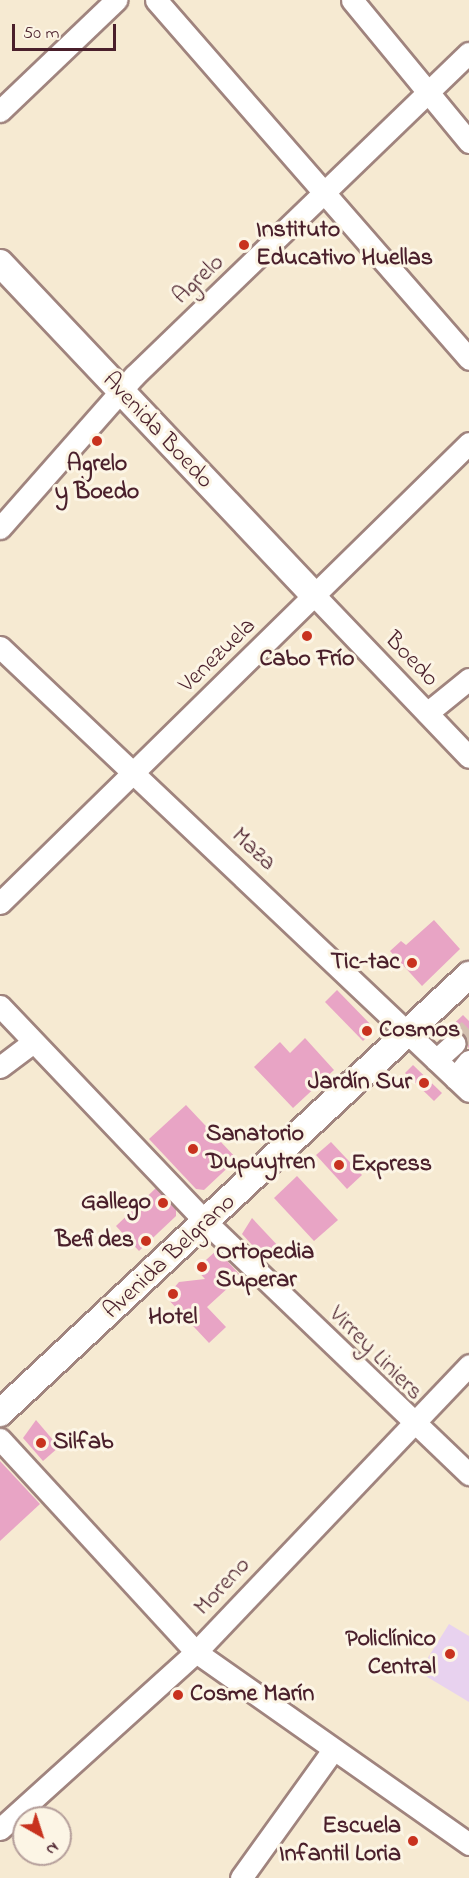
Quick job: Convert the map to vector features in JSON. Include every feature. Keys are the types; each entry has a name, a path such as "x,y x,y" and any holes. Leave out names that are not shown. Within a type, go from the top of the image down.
{"main road":[{"name":"Avenida Boedo","path":"0,263 120,393 316,597"},
{"name":"Avenida Belgrano","path":"0,1413 207,1223 469,975"}],"street":[{"path":"0,111 117,0"},
{"path":"156,0 469,359"},
{"path":"352,0 469,142"},
{"name":"Agrelo","path":"0,528 120,393 327,194 469,53"},
{"name":"Venezuela","path":"0,903 316,597 469,443"},
{"name":"Boedo","path":"316,597 469,757"},
{"name":"Maza","path":"0,647 462,1085"},
{"path":"427,713 469,679"},
{"name":"Virrey Liniers","path":"0,1006 207,1223 411,1425 469,1474"},
{"path":"0,1067 33,1042"},
{"path":"436,1060 455,1043"},
{"path":"462,1085 469,1061"},
{"name":"Moreno","path":"0,1829 196,1652 469,1365"},
{"path":"0,1439 196,1652 469,1844"},
{"path":"241,1878 333,1750"}],"shaded area":[{"name":"Policlínico Central","path":"449,1624 469,1636 469,1702 419,1672"}],"building":[{"path":"434,920 460,949 422,986 390,951 401,941 406,945"},
{"path":"337,990 375,1029 363,1041 325,1002"},
{"path":"463,1015 469,1021 469,1049 464,1034 445,1032"},
{"name":"Sanatorio Dupuytren","path":"305,1038 334,1070 293,1108 254,1067 280,1042 290,1053"},
{"name":"Jardín Sur","path":"413,1065 442,1093 434,1101 405,1073"},
{"name":"Sanatorio Dupuytren","path":"186,1105 237,1159 204,1190 196,1189 149,1139"},
{"name":"Express","path":"331,1142 362,1175 347,1189 316,1155"},
{"path":"297,1176 338,1220 314,1241 274,1198"},
{"path":"156,1188 176,1209 176,1216 139,1251 116,1226"},
{"path":"252,1218 280,1248 266,1260 242,1234"},
{"path":"217,1250 241,1276 207,1307 226,1327 209,1343 166,1297 179,1282 205,1279 196,1269"},
{"name":"Silfab","path":"36,1420 59,1447 43,1461 23,1438"},
{"path":"0,1461 40,1504 0,1541"}],"tunnel":[{"path":"455,1043 469,1029"}],"place":[{"name":"Instituto Educativo Huellas","path":"244,245"},
{"name":"Agrelo y Boedo","path":"97,441"},
{"name":"Cabo Frío","path":"307,636"},
{"name":"Tic-tac","path":"412,963"},
{"name":"Cosmos","path":"367,1031"},
{"name":"Jardín Sur","path":"424,1083"},
{"name":"Sanatorio Dupuytren","path":"193,1149"},
{"name":"Express","path":"339,1165"},
{"name":"Gallego","path":"163,1203"},
{"name":"Befides","path":"146,1241"},
{"name":"Ortopedia Superar","path":"202,1267"},
{"name":"Hotel","path":"173,1294"},
{"name":"Silfab","path":"41,1443"},
{"name":"Policlínico Central","path":"450,1654"},
{"name":"Cosme Marín","path":"178,1695"},
{"name":"Escuela Infantil Loria","path":"413,1841"}]}
